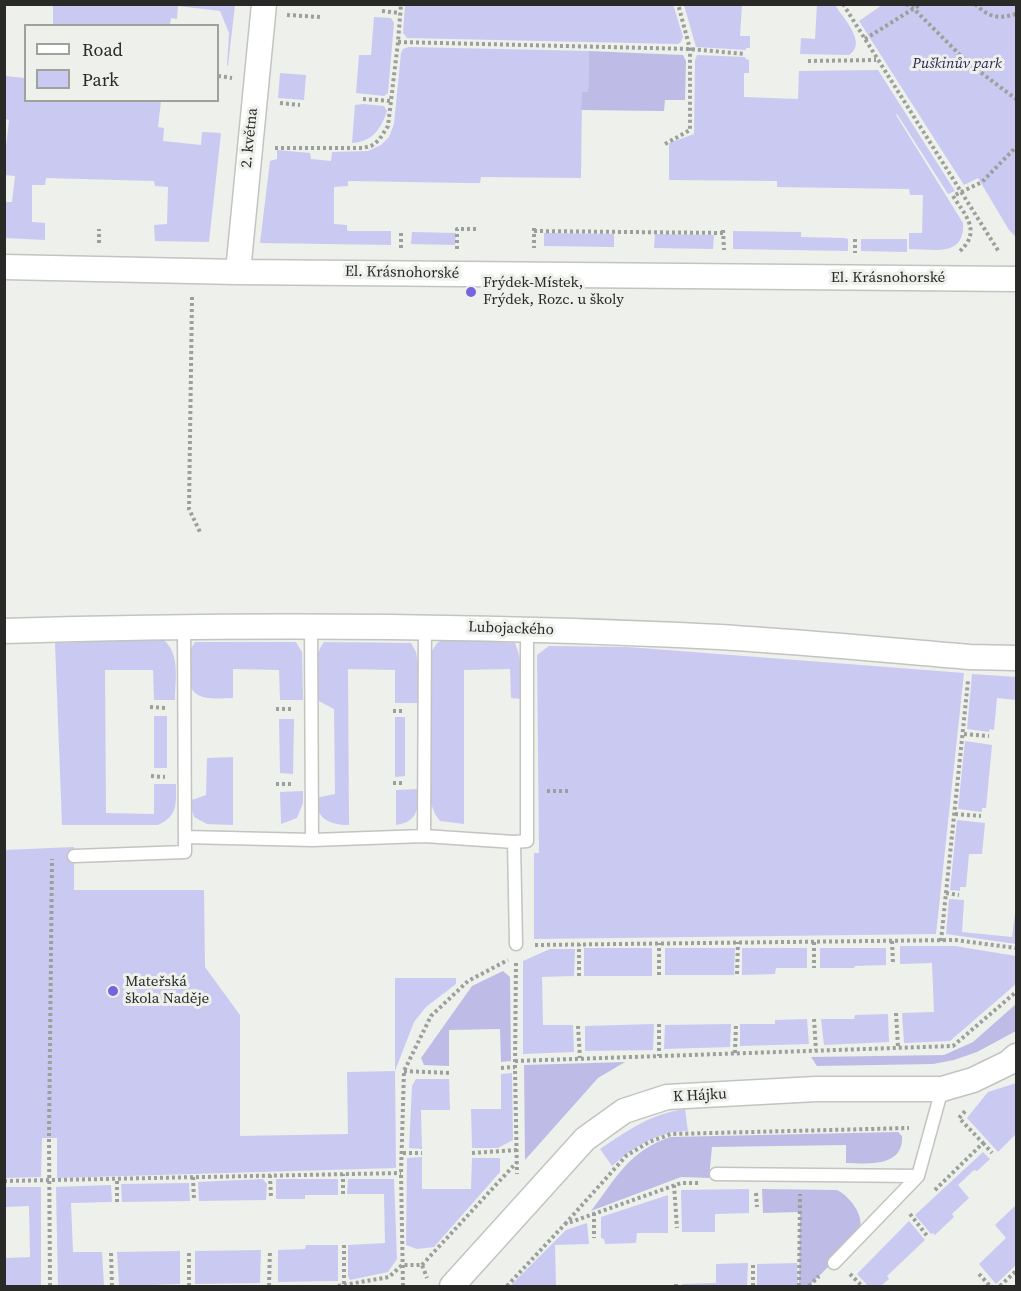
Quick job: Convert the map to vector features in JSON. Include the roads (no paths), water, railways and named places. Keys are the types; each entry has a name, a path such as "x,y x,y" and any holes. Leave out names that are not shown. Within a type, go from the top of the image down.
{"street":[{"name":"2. května","path":"238,272 250,146 273,9"},
{"name":"El. Krásnohorské","path":"4,267 238,272 1017,279"},
{"name":"Lubojackého","path":"4,631 184,626 425,627 682,635 970,657 1017,658"},
{"name":"K Hájku","path":"441,1286 518,1214 585,1139 624,1111 667,1097 816,1089 942,1089 973,1080 1008,1063 1017,1056"}],"lane":[{"path":"74,856 185,852 184,626"},
{"path":"311,626 312,840"},
{"path":"423,836 425,627"},
{"path":"185,837 312,840 423,836 528,841 527,630"},
{"path":"514,842 516,944"},
{"path":"834,1263 918,1176 942,1089"},
{"path":"716,1174 918,1176"}],"place":[{"name":"Frýdek-Místek, Frýdek, Rozc. u školy","path":"471,292"},
{"name":"Mateřská škola Naděje","path":"113,991"}],"park label":[{"name":"Puškinův park","path":"957,64"}]}
